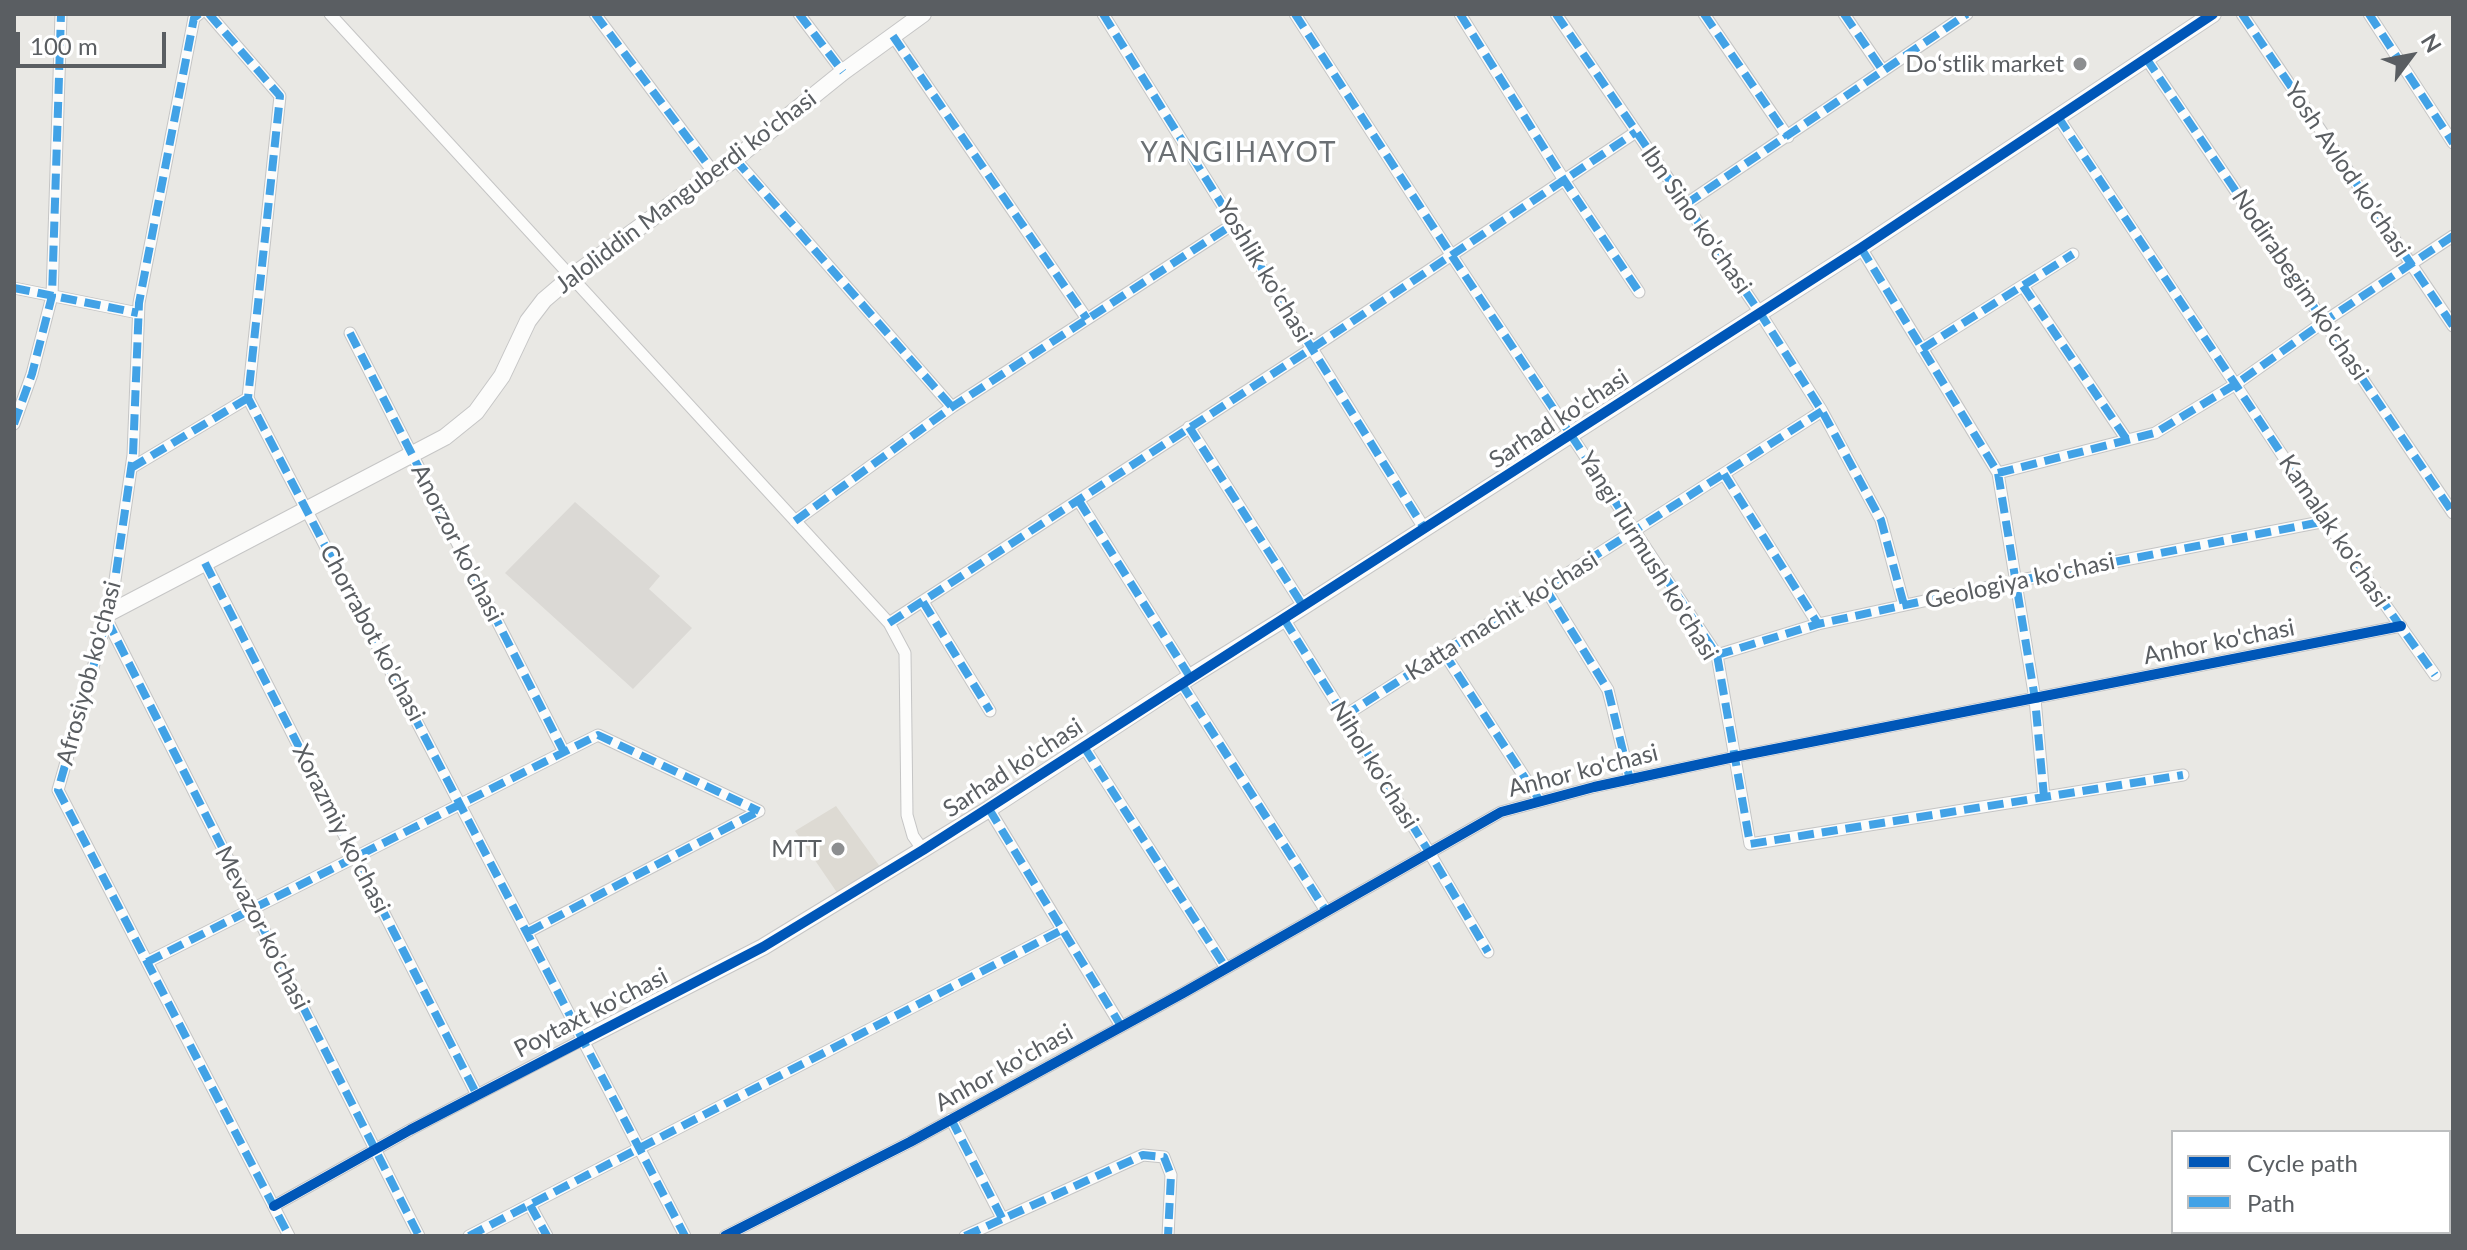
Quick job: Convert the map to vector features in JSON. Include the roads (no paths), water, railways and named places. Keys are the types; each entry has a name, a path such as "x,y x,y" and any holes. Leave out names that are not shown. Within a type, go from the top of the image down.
{"street":[{"path":"14,424 32,374 52,296 61,14"},
{"name":"Afrosiyob ko'chasi","path":"199,14 194,18 138,313 131,468 108,617 58,790 289,1236"},
{"path":"131,468 248,398 280,96 209,14"},
{"path":"330,14 889,623 905,653 907,815 913,836 923,850"},
{"path":"595,14 714,173"},
{"path":"799,14 843,72"},
{"name":"Jaloliddin Manguberdi ko'chasi","path":"108,617 445,437 476,412 502,376 528,321 544,300 571,277 735,159 843,72 923,14"},
{"name":"Yoshlik ko'chasi","path":"1103,14 1424,528"},
{"name":"Yangi Turmush ko'chasi","path":"1295,14 1717,655 1750,844 2044,797"},
{"path":"1460,14 1564,180 1639,292"},
{"name":"Ibn Sino ko'chasi","path":"1556,14 1760,313 1822,411 1881,520 1904,605"},
{"path":"1704,14 1788,137"},
{"path":"1844,14 1883,71"},
{"path":"1686,204 1967,14"},
{"name":"Sarhad ko'chasi","path":"923,850 1861,248 2213,14"},
{"name":"Yosh Avlod ko'chasi","path":"2242,14 2453,326"},
{"path":"2369,14 2453,143"},
{"path":"893,36 1087,319"},
{"name":"Nodirabegim ko'chasi","path":"2146,58 2453,513"},
{"name":"Kamalak ko'chasi","path":"2058,117 2326,521 2435,675"},
{"path":"889,623 1311,349 1636,132"},
{"path":"735,159 952,407"},
{"path":"795,521 952,407 1235,223"},
{"path":"1998,473 2155,433 2236,384 2453,236"},
{"path":"1861,248 1998,473 2035,699 2044,797 2183,775"},
{"path":"1922,349 2073,254"},
{"path":"2023,286 2127,440"},
{"path":"14,288 138,313"},
{"name":"Anorzor ko'chasi","path":"350,333 564,752"},
{"name":"Chorrabot ko'chasi","path":"248,398 685,1236"},
{"name":"Katta machit ko'chasi","path":"1344,716 1822,411"},
{"path":"1189,427 1303,606"},
{"path":"1724,474 1818,624"},
{"path":"1079,501 1326,911"},
{"name":"Geologiya ko'chasi","path":"1717,655 1818,624 1904,605 2326,521"},
{"name":"Xorazmiy ko'chasi","path":"205,563 477,1095"},
{"path":"1545,588 1608,690 1630,780"},
{"path":"923,602 990,711"},
{"name":"Mevazor ko'chasi","path":"108,617 251,907 419,1236"},
{"name":"Nihol ko'chasi","path":"1284,619 1488,952"},
{"name":"Anhor ko'chasi","path":"725,1236 951,1119 1501,812 1734,757 2401,626"},
{"path":"1444,653 1540,801"},
{"path":"147,962 598,735 759,811 528,932"},
{"path":"1084,747 1226,968"},
{"path":"989,809 1121,1026"},
{"name":"Poytaxt ko'chasi","path":"274,1206 477,1095 763,947 923,850"},
{"path":"469,1236 1062,930"},
{"path":"951,1119 1002,1218"},
{"path":"965,1236 1143,1155 1164,1157 1171,1175 1168,1236"},
{"path":"530,1205 547,1236"}],"place":[{"name":"Doʻstlik market","path":"2080,64"},
{"name":"MTT","path":"838,849"}],"district":[{"name":"YANGIHAYOT","path":"1239,153"}]}
